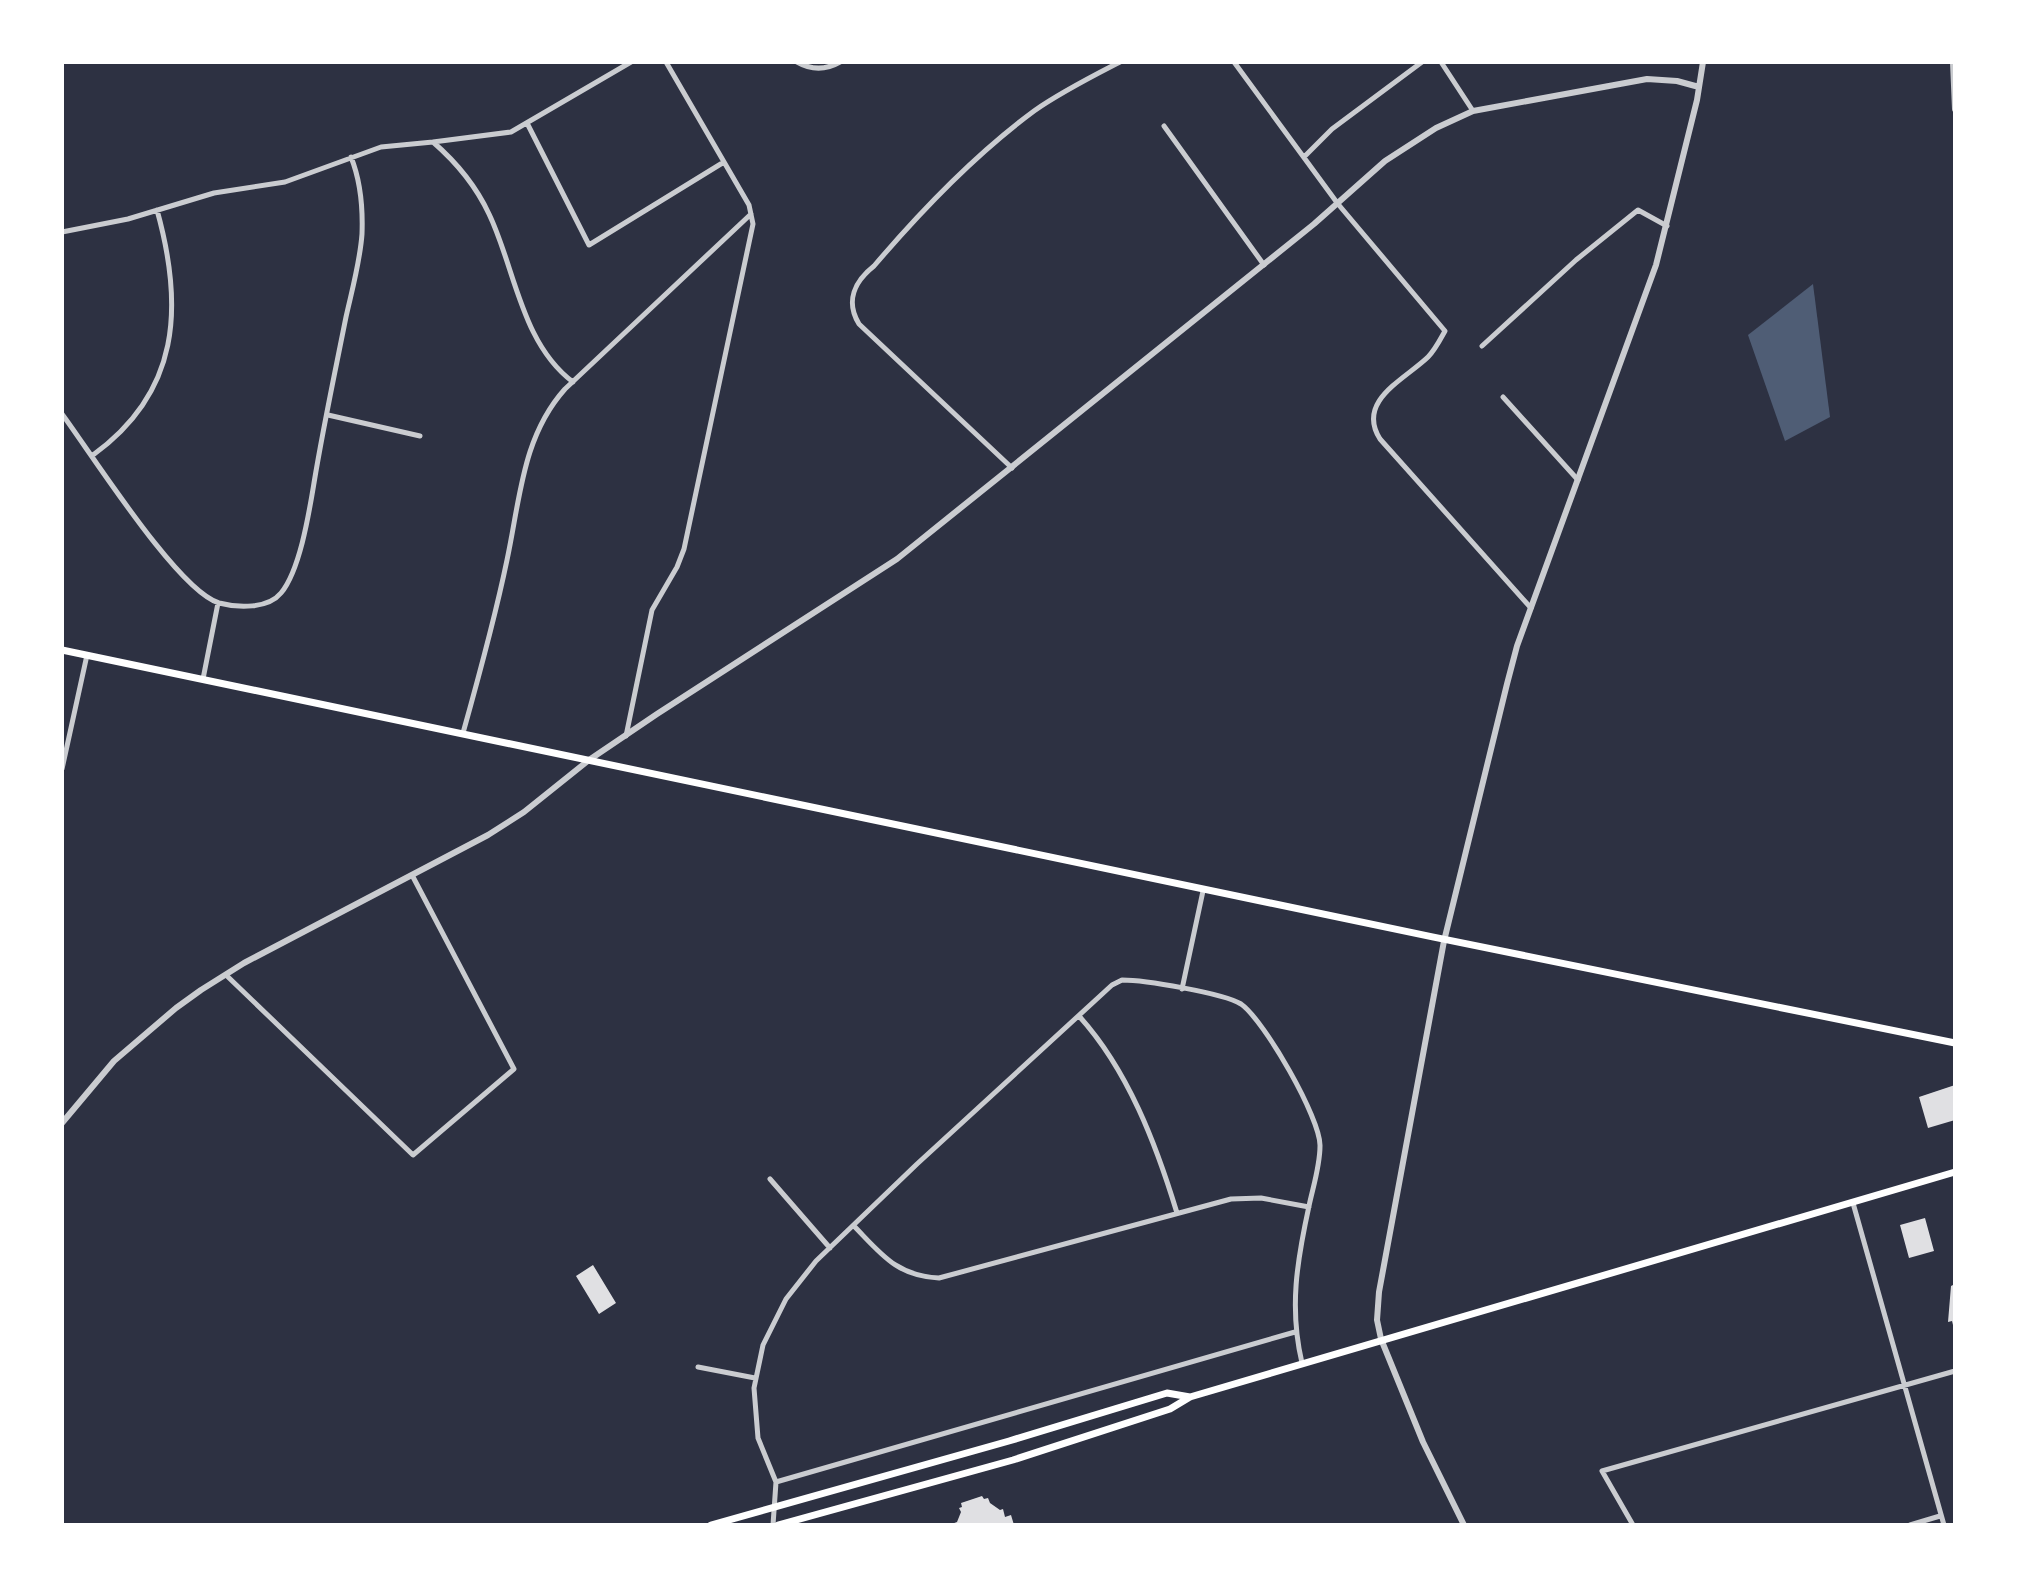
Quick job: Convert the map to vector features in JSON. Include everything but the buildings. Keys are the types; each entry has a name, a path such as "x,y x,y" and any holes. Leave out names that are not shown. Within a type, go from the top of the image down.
{"main road":[{"path":"62,650 1203,891 1955,1043"},
{"path":"775,1525 1013,1460 1170,1409 1190,1397 1955,1172"},
{"path":"711,1525 1167,1393 1190,1397"}],"street":[{"path":"62,232 128,219 214,193 295,179 381,147 511,132 631,62"},
{"path":"626,736 652,610 677,567 687,535 752,234 752,214 666,62"},
{"path":"797,62 822,68 840,62"},
{"path":"1012,468 859,324 853,315 851,300 865,273 929,206 1010,131 1049,101 1120,62"},
{"path":"1234,62 1338,204 1445,331 1433,352 1376,404 1372,422 1380,439 1531,608"},
{"path":"1304,157 1332,129 1422,62"},
{"path":"1441,62 1473,111"},
{"path":"1464,1525 1423,1442 1381,1339 1377,1320 1379,1292 1444,941 1507,684 1531,608 1627,351 1667,226 1703,62"},
{"path":"1953,62 1955,109"},
{"path":"62,1123 94,1083 137,1040 176,1008 226,975 488,835 524,812 589,760 897,559 1264,265 1338,204 1370,172 1410,144 1473,111 1647,79 1677,81 1699,87"},
{"path":"527,123 589,245 724,162"},
{"path":"1164,126 1264,265"},
{"path":"433,142 455,162 479,195 497,231 532,327 552,361 573,382"},
{"path":"62,414 176,569 198,590 218,603 258,605 277,598 284,590 307,522 362,237 359,175 351,157"},
{"path":"93,455 127,427 145,403 155,386 167,347 173,287 157,210"},
{"path":"1482,346 1576,260 1638,210 1667,226"},
{"path":"463,733 502,581 530,449 547,412 573,382 752,214"},
{"path":"1503,397 1578,480"},
{"path":"328,415 420,436"},
{"path":"203,679 218,603"},
{"path":"62,769 87,655"},
{"path":"226,975 413,1155 514,1069 412,875"},
{"path":"1182,989 1203,891"},
{"path":"775,1525 776,1482 758,1438 754,1408 755,1378 763,1345 776,1316 804,1275 830,1248 1112,985 1122,980 1232,1000 1248,1010 1315,1119 1320,1138 1317,1168 1296,1282 1295,1332 1302,1363"},
{"path":"1079,1016 1106,1052 1129,1091 1154,1146 1177,1213"},
{"path":"770,1179 830,1248"},
{"path":"854,1226 900,1270 919,1277 939,1278 1231,1199 1251,1198 1309,1207"},
{"path":"1853,1203 1944,1525"},
{"path":"776,1482 1295,1332"},
{"path":"698,1367 755,1378"},
{"path":"1633,1525 1602,1471 1955,1371"},
{"path":"1910,1525 1940,1516"}],"water":[{"path":"1813,284 1830,417 1785,441 1748,335"}]}
